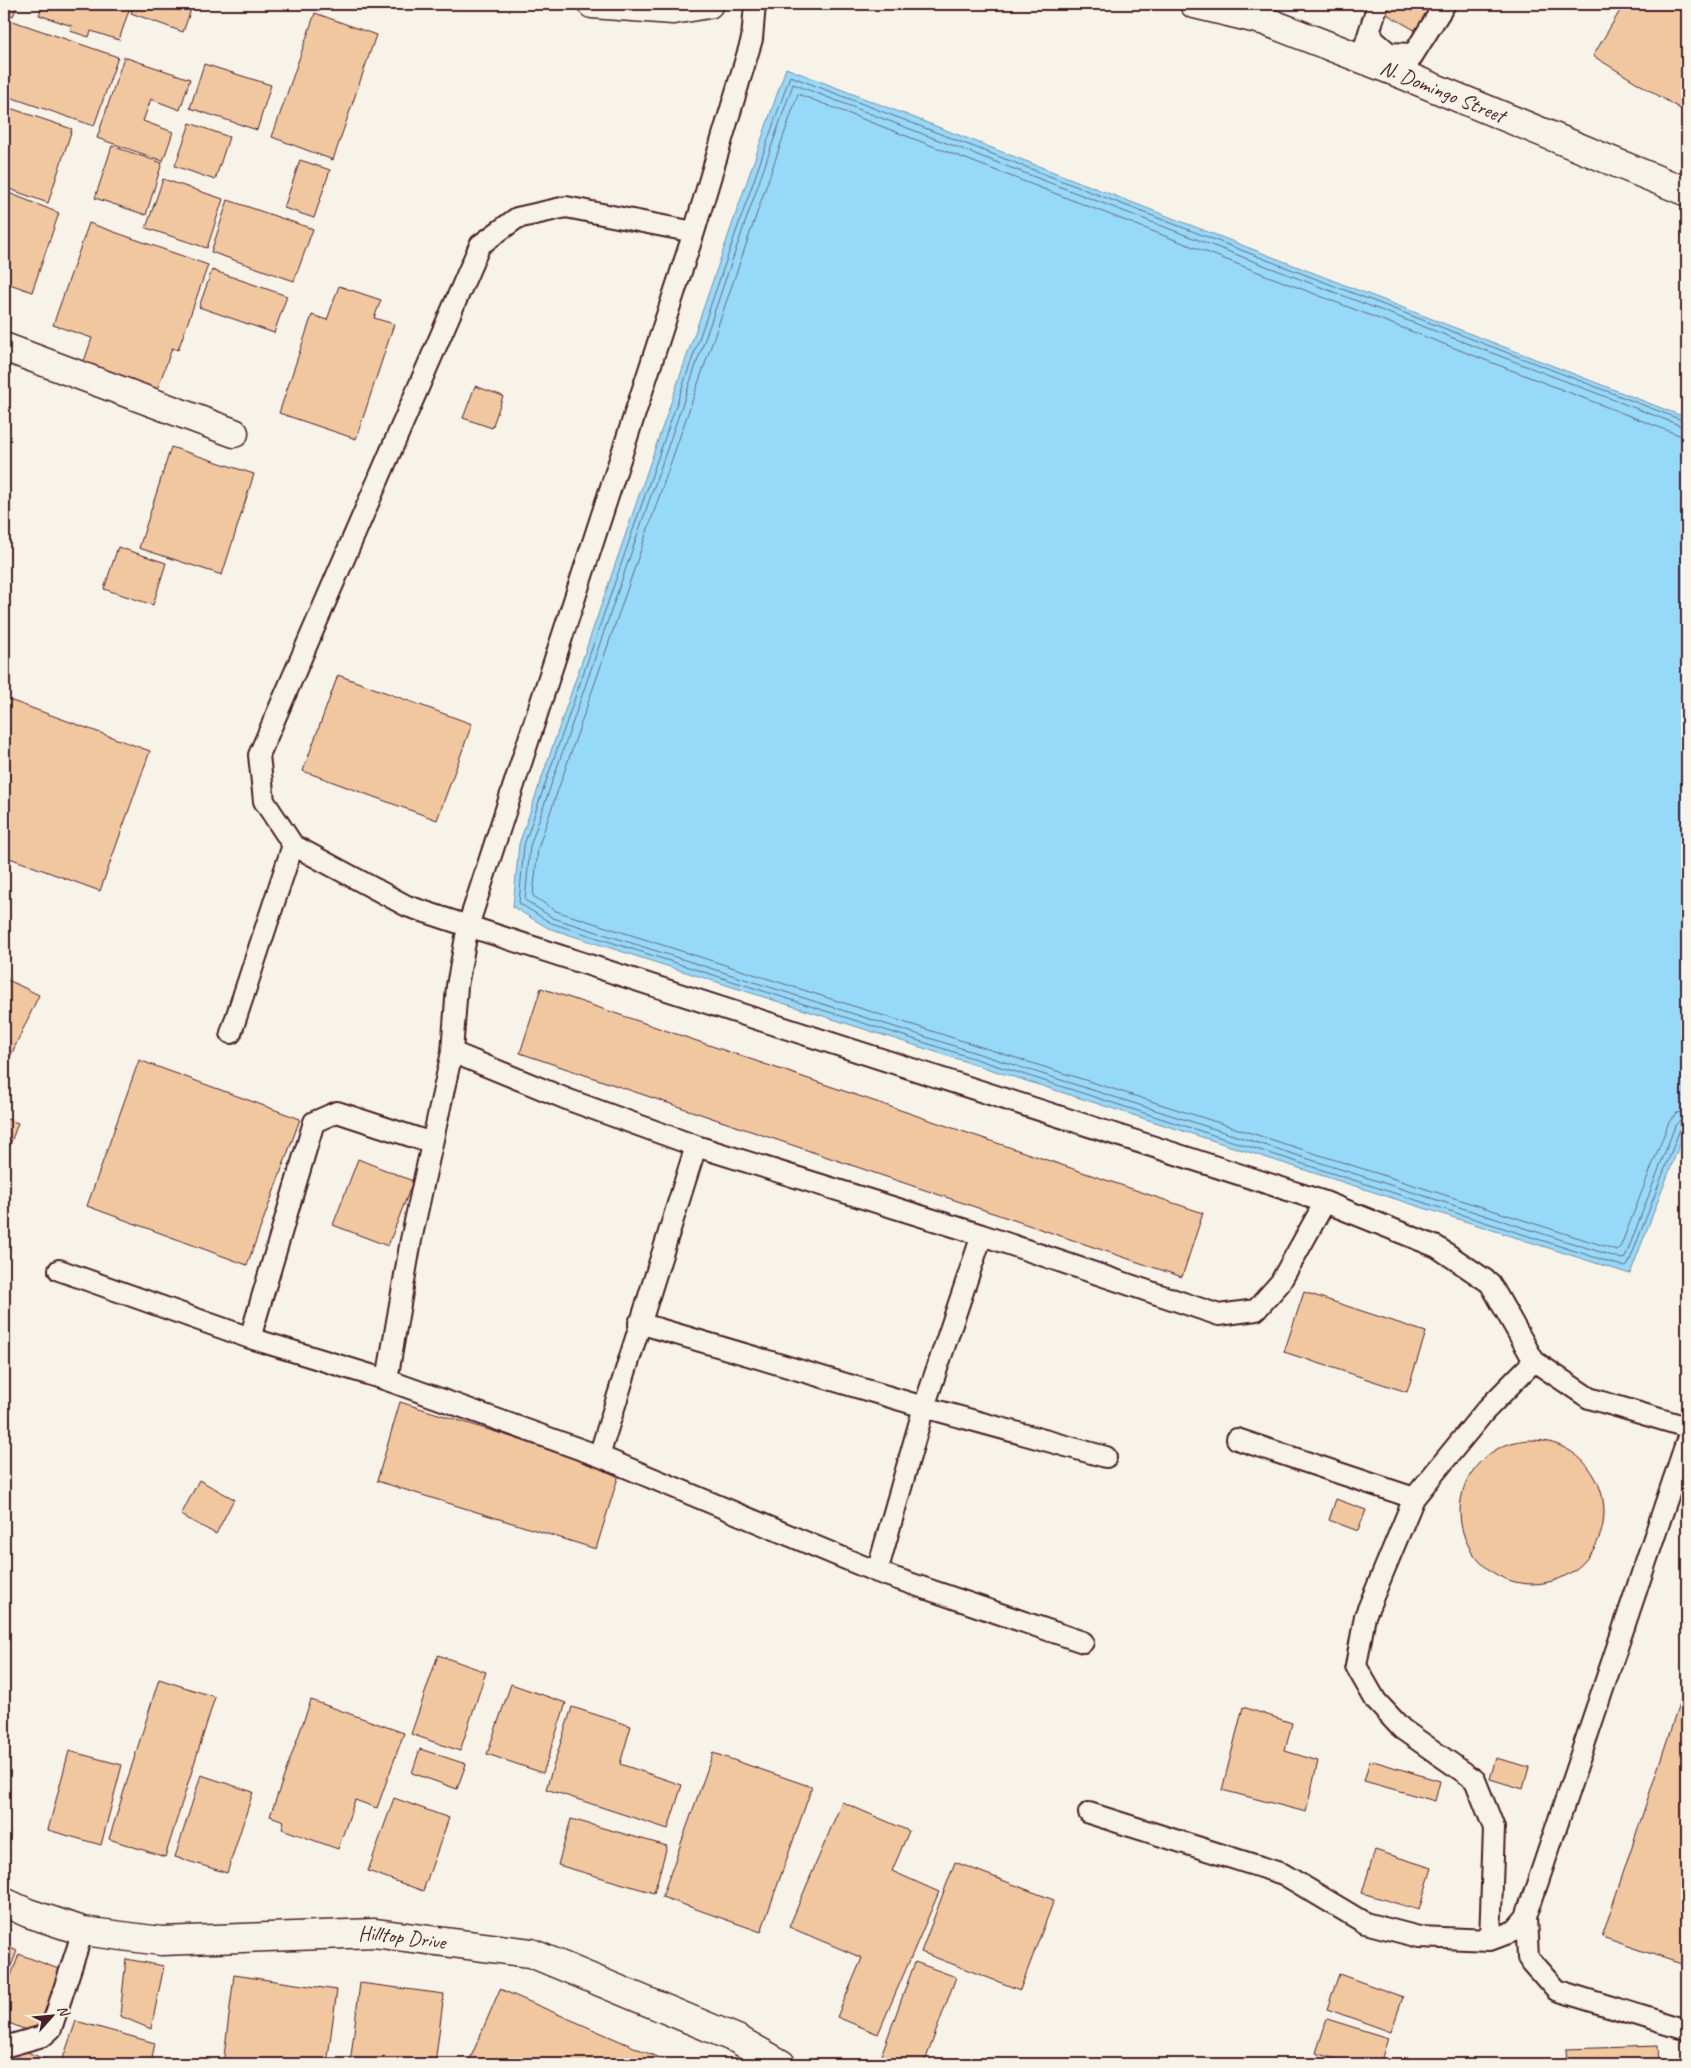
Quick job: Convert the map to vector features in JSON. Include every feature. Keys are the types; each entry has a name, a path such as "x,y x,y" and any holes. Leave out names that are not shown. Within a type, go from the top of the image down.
{"street":[{"path":"592,4 672,10 709,4"},
{"name":"N. Domingo Street","path":"1194,4 1265,21 1361,58 1407,64 1687,192"},
{"path":"4,347 234,433"},
{"name":"Hilltop Drive","path":"4,1902 28,1913 84,1932 161,1941 374,1933 531,1953 737,2039 781,2064"}],"lane":[{"path":"387,1380 411,1240 452,1052 458,986 468,926 694,232 752,39 756,4"},
{"path":"1361,58 1378,4"},
{"path":"1370,30 1374,40 1389,53 1407,64 1445,4"},
{"path":"694,232 566,207 517,218 480,245 259,755 264,801 294,845 407,906 1324,1202 1437,1247 1490,1284 1534,1360 1589,1398 1687,1427"},
{"path":"232,1033 294,845"},
{"path":"452,1052 569,1100 696,1146 982,1235 1219,1315 1256,1310 1280,1283 1324,1202"},
{"path":"250,1338 314,1122 337,1112 432,1143"},
{"path":"599,1456 639,1323 696,1146"},
{"path":"877,1572 924,1407 982,1235"},
{"path":"59,1270 250,1338 387,1380 599,1456 877,1572 1083,1642"},
{"path":"639,1323 924,1407 1106,1457"},
{"path":"1490,1940 1494,1828 1474,1780 1402,1729 1376,1701 1356,1666 1364,1616 1414,1498 1485,1411 1534,1360"},
{"path":"1237,1439 1414,1498"},
{"path":"1687,1440 1526,1917 1528,1958 1556,1990 1687,2030"},
{"path":"1090,1813 1283,1874 1366,1923 1418,1937 1490,1940 1514,1931 1526,1917"},
{"path":"4,2047 43,2036 51,2029 84,1932"}],"water":[{"path":"786,68 1687,418 1687,1125 1630,1274 548,928 513,907 519,844"}],"building":[{"path":"4,4 18,4 13,16 4,12"},
{"path":"43,4 131,4 119,40 91,31 89,37 70,31 72,26 39,15"},
{"path":"134,4 193,4 183,32 131,13"},
{"path":"1369,4 1435,4 1432,40"},
{"path":"1624,4 1687,4 1687,113 1593,56"},
{"path":"315,13 376,35 333,160 272,137"},
{"path":"4,18 118,57 94,126 4,95"},
{"path":"124,57 190,79 180,110 151,99 143,121 173,132 163,161 97,138"},
{"path":"204,64 271,85 257,130 190,108"},
{"path":"4,106 72,129 48,203 4,187"},
{"path":"190,123 229,137 215,180 175,166"},
{"path":"112,146 162,163 146,215 95,198"},
{"path":"300,160 330,170 314,218 284,208"},
{"path":"163,179 223,199 207,248 146,228"},
{"path":"4,191 59,213 32,292 4,282"},
{"path":"228,200 313,229 294,281 211,252"},
{"path":"89,223 208,265 178,350 172,348 155,396 81,370 92,338 53,325"},
{"path":"212,270 287,296 274,333 199,307"},
{"path":"339,286 381,300 374,318 394,324 356,439 279,413 312,315 327,320"},
{"path":"475,386 503,396 492,428 463,418"},
{"path":"171,447 254,474 222,575 139,548"},
{"path":"118,547 166,563 153,605 104,589"},
{"path":"338,675 472,724 437,820 303,771"},
{"path":"4,698 150,751 100,891 4,856"},
{"path":"4,978 39,995 4,1070"},
{"path":"541,988 1203,1213 1182,1277 520,1053"},
{"path":"139,1060 300,1119 247,1265 87,1206"},
{"path":"4,1118 18,1123 4,1161"},
{"path":"358,1159 413,1181 388,1246 333,1225"},
{"path":"1304,1292 1426,1332 1407,1392 1284,1352"},
{"path":"400,1402 620,1471 596,1549 377,1481"},
{"path":"1532,1440 1560,1445 1583,1461 1599,1484 1604,1512 1599,1540 1583,1563 1560,1579 1532,1584 1504,1579 1481,1563 1465,1540 1460,1512 1465,1484 1481,1461 1504,1445"},
{"path":"199,1480 234,1499 216,1534 181,1515"},
{"path":"1336,1499 1366,1510 1358,1531 1329,1520"},
{"path":"438,1655 486,1672 460,1751 411,1734"},
{"path":"159,1679 215,1697 165,1857 109,1839"},
{"path":"1687,1680 1687,1966 1602,1937"},
{"path":"511,1684 566,1703 543,1773 487,1754"},
{"path":"311,1700 404,1733 377,1808 355,1800 338,1849 282,1829 284,1821 270,1816"},
{"path":"572,1707 631,1726 620,1764 682,1785 668,1829 546,1789"},
{"path":"1243,1707 1292,1723 1285,1751 1318,1761 1306,1812 1222,1790"},
{"path":"420,1749 466,1764 457,1789 412,1773"},
{"path":"69,1751 122,1765 101,1845 48,1830"},
{"path":"713,1753 812,1787 761,1932 662,1897"},
{"path":"1496,1758 1529,1767 1523,1789 1490,1779"},
{"path":"1370,1760 1440,1781 1435,1801 1364,1781"},
{"path":"201,1775 253,1792 227,1873 175,1857"},
{"path":"394,1798 449,1818 423,1891 368,1871"},
{"path":"842,1802 909,1831 892,1871 939,1892 878,2034 837,2017 862,1958 789,1927"},
{"path":"571,1819 667,1846 654,1893 558,1865"},
{"path":"1375,1850 1432,1868 1419,1910 1362,1893"},
{"path":"955,1862 1054,1900 1020,1990 921,1952"},
{"path":"4,1945 17,1951 4,1984"},
{"path":"19,1954 61,1970 36,2034 4,2021 4,1995"},
{"path":"126,1959 164,1966 151,2029 120,2016"},
{"path":"915,1962 956,1977 924,2064 878,2064"},
{"path":"1339,1974 1403,1997 1391,2032 1327,2009"},
{"path":"234,1975 337,1990 327,2064 223,2064"},
{"path":"360,1983 444,1994 435,2064 350,2064"},
{"path":"500,1989 673,2064 468,2064"},
{"path":"1327,2019 1388,2038 1380,2064 1353,2064 1316,2053"},
{"path":"76,2021 155,2043 151,2064 61,2064"},
{"path":"1658,2046 1659,2064 1567,2064 1566,2049"},
{"path":"17,2048 47,2060 46,2064 4,2064 4,2059"}]}
